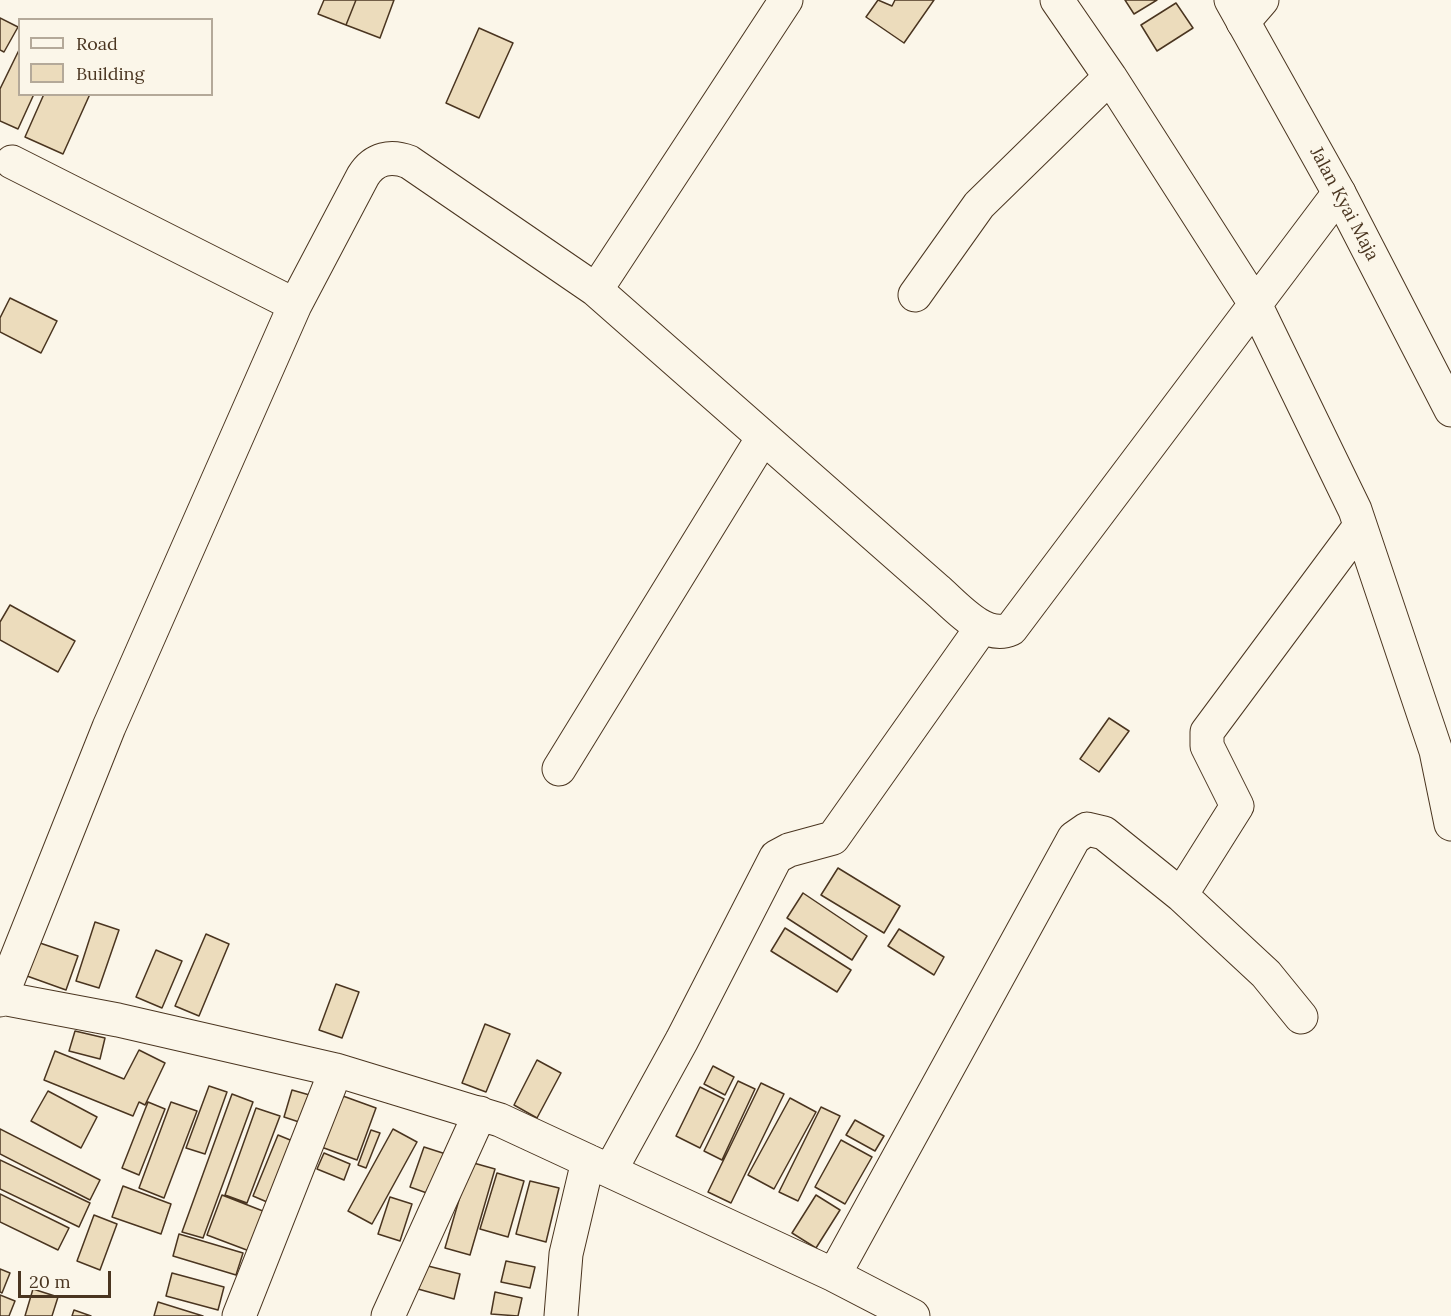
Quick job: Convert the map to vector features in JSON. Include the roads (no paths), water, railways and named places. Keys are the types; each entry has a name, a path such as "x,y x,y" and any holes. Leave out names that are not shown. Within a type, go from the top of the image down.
{"street":[{"path":"596,290 786,0"},
{"path":"1057,0 1262,292 1355,510 1436,751 1451,824"},
{"name":"Jalan Kyai Maja","path":"1245,7 1451,410"},
{"path":"915,295 979,205 1110,77"},
{"path":"913,1316 834,1275 500,1120 480,1113 336,1070 118,1020 1,999 109,727 295,305 368,169 381,159 389,158 409,162 596,290 762,439 982,627 998,632 1011,629 1262,292 1339,193"},
{"path":"12,162 295,305"},
{"path":"559,769 762,439"},
{"path":"1181,895 1237,806 1207,746 1207,732 1360,526"},
{"path":"561,1316 566,1254 599,1166 682,1040 776,857 789,850 833,838 982,627"},
{"path":"834,1275 1074,838 1087,829 1104,833 1181,895 1266,974 1301,1017"},
{"path":"239,1316 336,1070"},
{"path":"388,1316 480,1113"}]}
